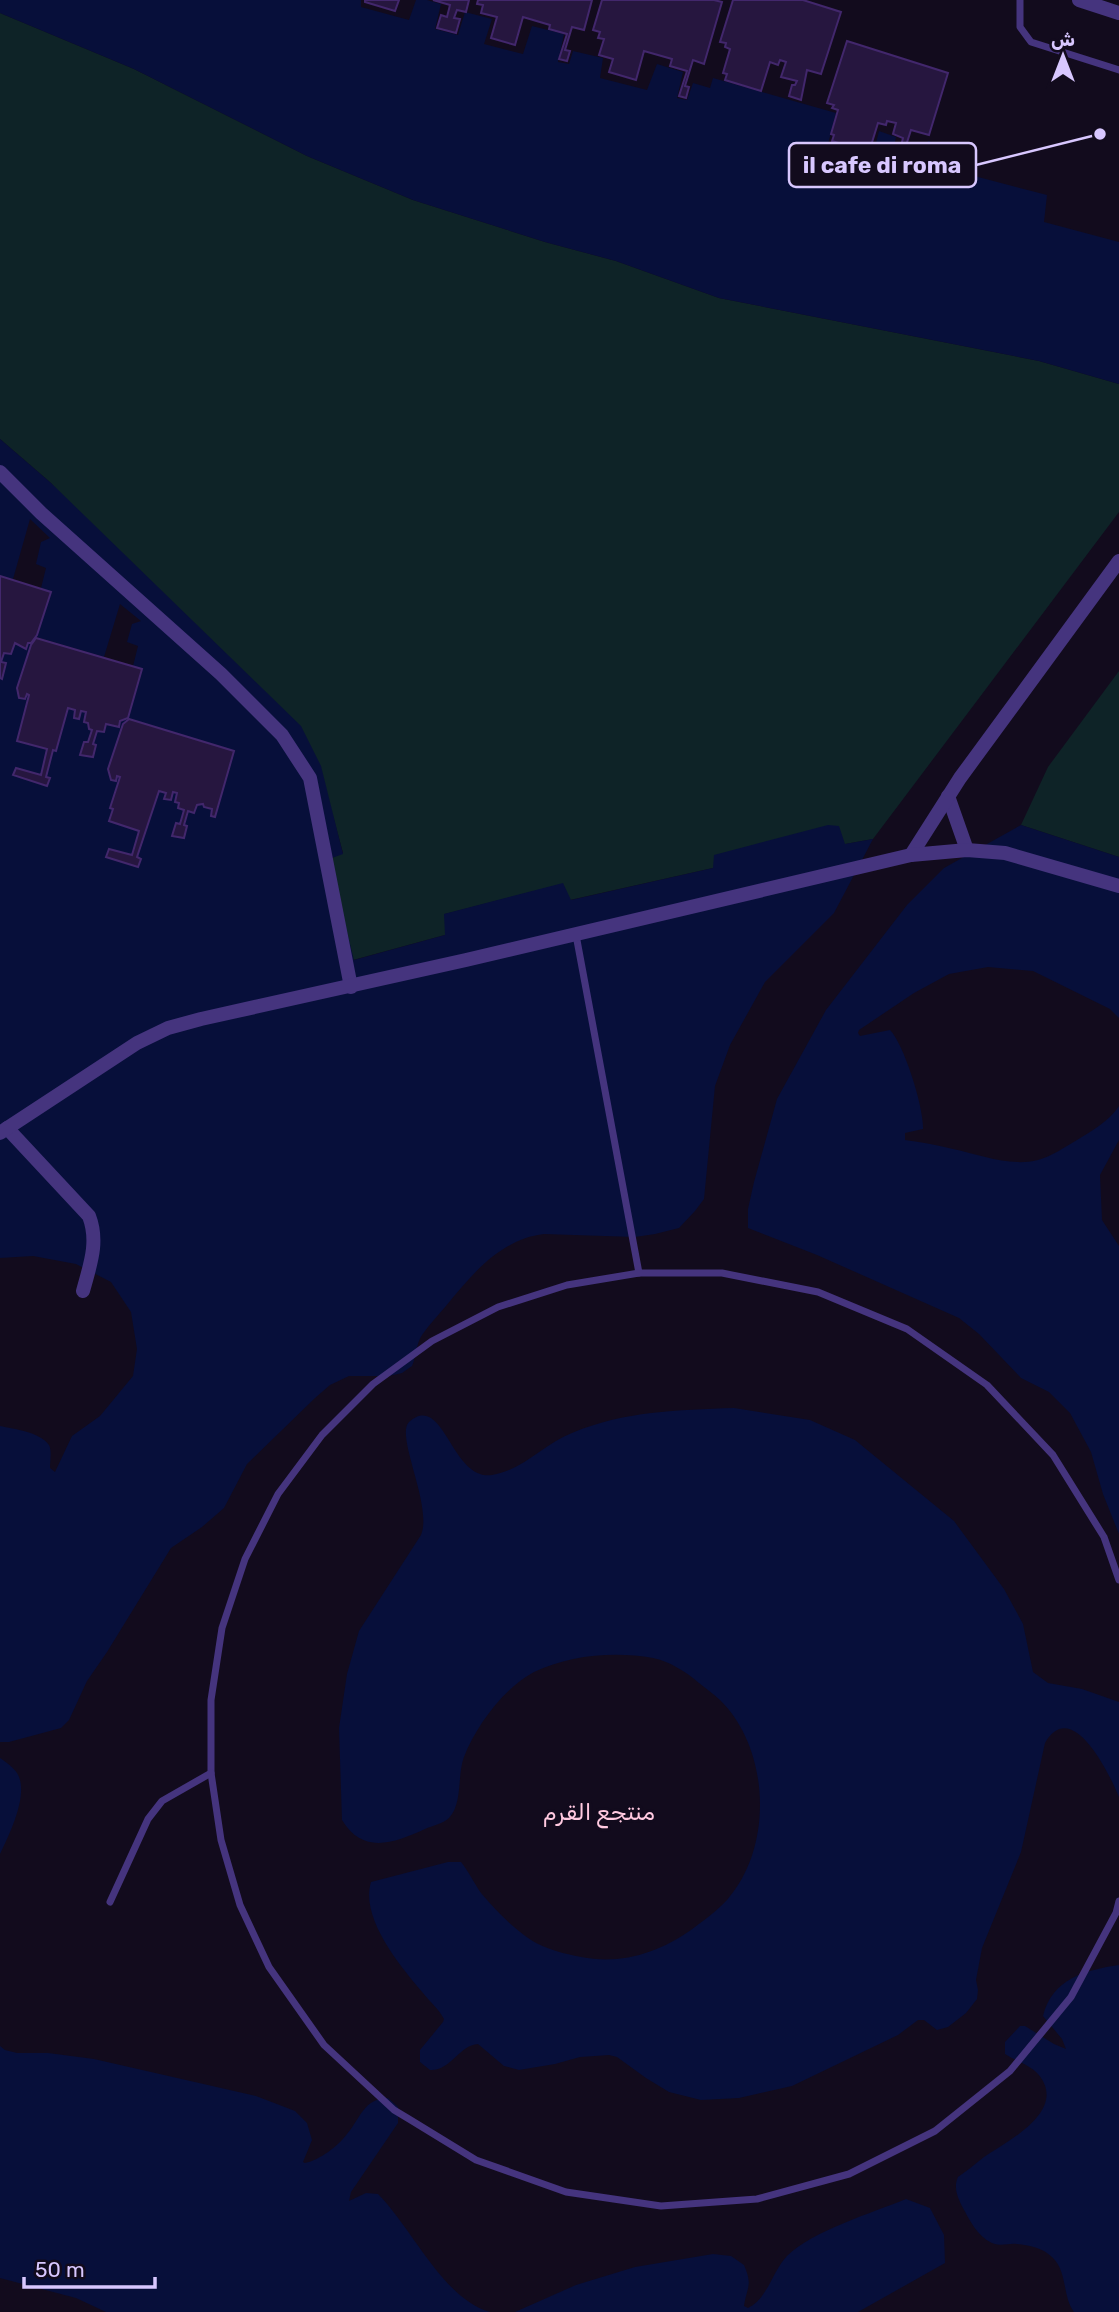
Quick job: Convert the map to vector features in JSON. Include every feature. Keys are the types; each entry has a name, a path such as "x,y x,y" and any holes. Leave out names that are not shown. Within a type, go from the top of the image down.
{"street":[{"path":"1079,0 1119,13"},
{"path":"0,472 41,513 221,674 282,734 310,778 351,987"},
{"path":"911,855 948,796 1119,561"},
{"path":"948,796 967,849"},
{"path":"84,1287 94,1245 89,1216 3,1130 137,1043 168,1028 911,855 967,849 1006,853 1119,886"}],"lane":[{"path":"1020,0 1020,27 1031,42 1119,70"},
{"path":"576,934 639,1273"},
{"path":"1119,1580 1104,1537 1053,1455 987,1385 907,1329 818,1292 722,1273 639,1273 567,1285 498,1307 432,1341 373,1384 321,1435 278,1494 245,1559 222,1628 211,1700 211,1773 220,1840 240,1905 269,1967 324,2045 394,2110 476,2160 566,2192 661,2206 757,2199 849,2174 935,2131 1010,2071 1071,1997 1116,1913 1119,1901"},
{"path":"110,1902 148,1819 162,1801 211,1773"}],"green space":[{"path":"0,13 134,69 307,156 413,200 545,242 616,261 719,298 1039,361 1119,384 1119,512 873,839 713,868 570,900 562,884 445,914 445,935 353,960 329,859 343,853 333,816 51,483 0,439"},
{"path":"1119,671 1119,857 1021,825 1048,767"}],"shaded area":[{"path":"0,0 361,0 361,7 409,20 416,0 427,0 441,4 435,29 458,35 465,12 492,19 484,44 523,54 532,26 564,34 558,62 569,64 573,51 603,58 600,78 647,90 657,64 683,72 677,98 687,100 693,83 710,88 713,78 836,113 828,144 873,155 879,131 896,137 891,161 902,164 906,148 924,152 928,141 968,152 963,173 1047,195 1044,222 1119,242 1119,384 1039,361 719,298 616,261 545,242 413,200 307,156 134,69 0,13"},
{"path":"0,439 51,483 301,726 321,766 343,854 329,859 354,960 445,935 444,914 563,883 571,900 713,868 714,855 828,825 839,826 845,844 873,839 834,913 765,982 730,1045 715,1086 704,1199 679,1228 635,1237 544,1234 514,1243 489,1260 466,1282 422,1335 412,1366 402,1373 389,1376 349,1376 330,1385 247,1464 224,1508 171,1548 87,1681 69,1720 61,1728 9,1742 0,1742 0,1426 26,1432 45,1441 50,1450 50,1468 55,1472 72,1436 100,1416 133,1376 137,1349 131,1312 111,1282 76,1264 33,1256 0,1258"},
{"path":"1021,825 1119,857 1119,1018 1110,1009 1033,971 988,967 949,974 914,993 858,1033 860,1036 890,1030 901,1048 917,1092 923,1129 905,1133 905,1140 995,1159 1027,1162 1048,1156 1083,1137 1105,1121 1119,1106 1119,1140 1100,1175 1102,1220 1119,1246 1119,1534 1103,1494 1091,1452 1070,1413 1049,1392 1021,1378 979,1334 959,1318 817,1255 748,1228 748,1209 754,1182 777,1099 826,1010 907,905 944,868"},
{"path":"734,1408 810,1420 855,1440 954,1521 1004,1589 1023,1624 1033,1672 1048,1683 1082,1689 1119,1702 1119,1797 1099,1758 1078,1734 1067,1729 1056,1731 1045,1743 1021,1852 982,1948 976,1980 977,1999 966,2013 948,2027 937,2030 924,2020 918,2020 898,2035 792,2086 739,2098 701,2100 669,2092 617,2057 609,2055 580,2057 519,2070 504,2066 478,2044 471,2045 444,2066 430,2070 420,2062 420,2050 444,2019 384,1941 371,1911 371,1882 448,1862 461,1862 492,1906 531,1940 549,1949 581,1957 610,1959 639,1955 666,1945 691,1930 727,1900 742,1878 753,1853 759,1826 760,1798 757,1771 749,1744 737,1720 720,1700 684,1671 659,1660 623,1655 592,1656 562,1662 534,1672 512,1688 492,1709 464,1757 456,1805 447,1820 391,1842 369,1842 350,1831 342,1820 339,1728 347,1674 359,1631 421,1535 423,1522 419,1490 407,1441 406,1430 409,1422 421,1416 431,1418 467,1465 478,1473 492,1475 514,1468 572,1433 611,1420 672,1411"},
{"path":"0,1758 17,1773 21,1791 17,1814 0,1854"},
{"path":"1119,1965 1119,2312 1074,2312 1063,2277 1052,2257 1031,2246 998,2245 989,2242 976,2229 963,2208 956,2185 958,2177 1032,2123 1046,2100 1046,2087 1038,2074 1005,2054 1005,2042 1020,2026 1025,2026 1066,2049 1062,2039 1043,2016 1047,2003 1062,1985 1072,1979 1094,1970"},
{"path":"0,2046 17,2053 48,2053 94,2059 256,2096 295,2111 307,2123 312,2140 303,2162 305,2163 323,2156 339,2143 363,2110 373,2102 388,2098 398,2107 398,2123 351,2192 349,2201 366,2193 378,2194 457,2293 473,2305 490,2312 106,2312 76,2298 0,2278"},
{"path":"906,2199 930,2208 944,2235 945,2263 858,2312 515,2312 576,2285 635,2267 713,2254 731,2256 744,2265 749,2282 744,2306 748,2308 760,2298 782,2262 798,2247 827,2231"}],"pier":[{"path":"30,519 50,538 41,542 36,564 46,568 41,588 51,592 36,637 104,657 120,604 141,621 132,624 127,642 138,646 133,666 142,669 128,718 120,722 119,727 107,724 104,732 97,731 93,743 96,745 93,757 80,755 84,742 89,742 92,730 84,722 86,712 81,711 79,719 74,718 75,710 68,708 46,776 50,778 47,786 13,775 16,768 41,775 47,750 17,741 29,696 25,699 19,698 17,688 32,643 28,643 26,649 15,643 4,653 1,661 6,663 2,679 0,678 0,576 13,579"}],"building":[{"path":"365,0 399,0 395,11"},
{"path":"433,0 469,0 466,12 457,10 454,18 460,19 456,33 437,28 441,15 447,17 450,5"},
{"path":"478,0 592,0 584,30 572,27 565,50 570,51 567,61 559,59 567,34 549,29 550,25 523,17 515,45 491,38 497,17 481,13 483,5 477,4"},
{"path":"602,0 722,2 704,64 693,60 685,86 689,87 686,98 679,96 687,71 670,66 672,59 644,51 636,80 609,72 613,59 599,55 604,39 598,38 600,32 593,30"},
{"path":"733,0 803,0 841,12 821,74 807,70 801,100 789,96 792,85 797,81 781,77 786,62 780,60 778,65 770,62 761,91 725,80 727,74 723,73 730,49 725,47 726,43 720,42"},
{"path":"847,41 948,73 929,135 911,130 901,161 892,159 895,149 900,150 903,138 893,134 896,123 878,123 869,152 832,141 834,135 831,134 838,110 827,103"},
{"path":"0,576 51,592 37,635 31,643 28,643 26,649 15,643 11,654 4,653 1,662 6,663 2,679 0,678"},
{"path":"36,638 142,669 128,718 120,721 119,727 106,724 104,732 97,731 93,757 80,755 92,730 89,729 88,723 84,722 86,712 81,711 79,719 74,718 75,710 68,708 56,751 53,750 46,777 50,778 47,786 13,775 16,768 41,775 47,749 17,741 29,695 27,694 25,699 19,698 17,688 31,645"},
{"path":"129,719 234,751 215,817 211,816 212,809 204,807 203,804 197,805 194,813 188,811 184,838 172,836 176,823 180,824 184,810 178,808 179,803 175,802 177,793 173,792 171,800 164,799 166,793 159,791 137,857 141,859 138,867 106,857 109,849 132,855 139,831 109,821 113,809 110,808 120,777 117,776 116,781 111,780 108,769 123,724"}],"place":[{"name":"il cafe di roma","path":"1100,134"}],"district":[{"name":"منتجع القرم","path":"599,1812"}]}
